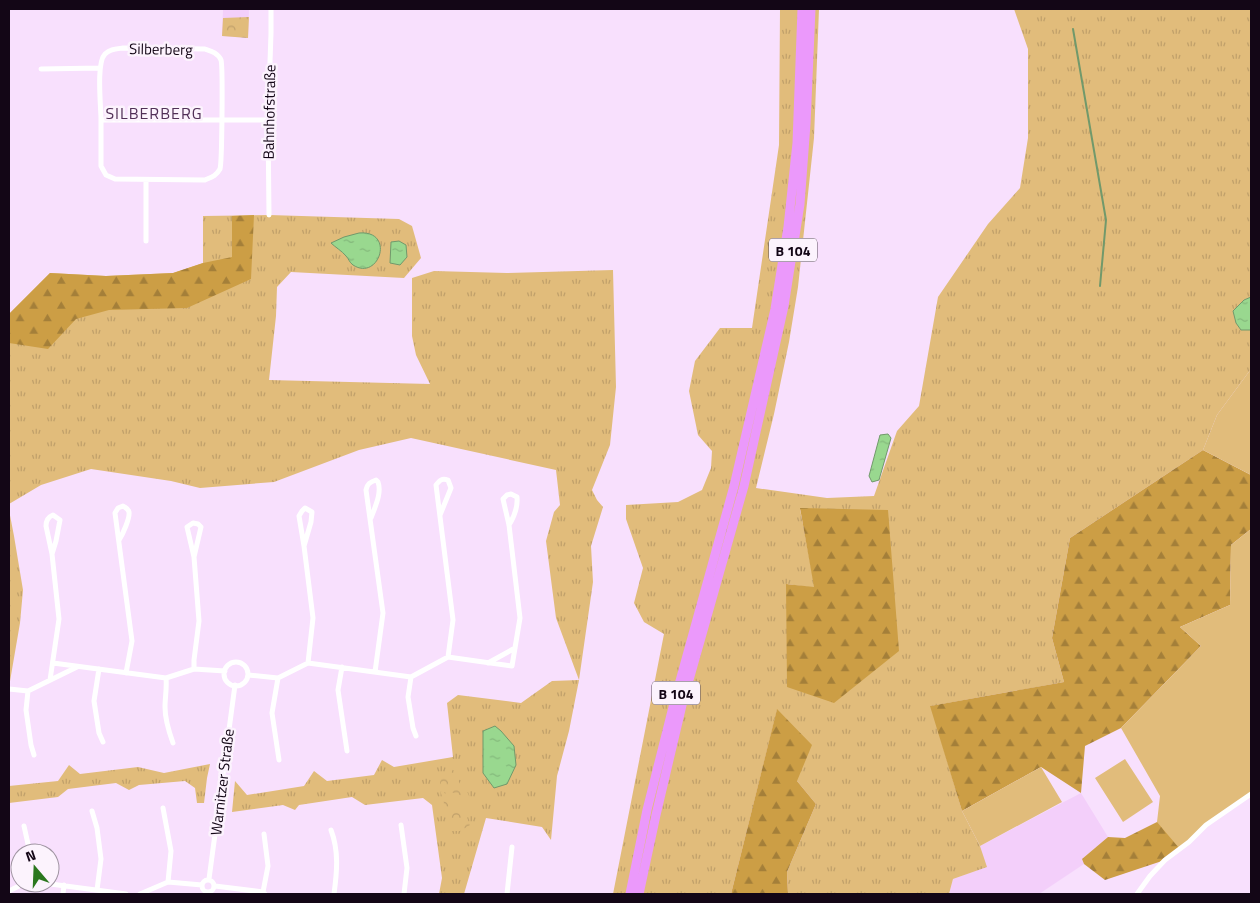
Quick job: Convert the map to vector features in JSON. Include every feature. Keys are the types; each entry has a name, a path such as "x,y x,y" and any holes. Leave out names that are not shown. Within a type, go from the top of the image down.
{"highway":[{"name":"B 104","path":"630,894 647,810 674,699 738,490 775,310 788,227 797,143 802,9"},
{"name":"B 104","path":"639,894 683,701 715,590 784,306 800,204 811,9"}],"street":[{"name":"Bahnhofstraße","path":"269,214 268,120 271,9"},
{"name":"Silberberg","path":"123,48 205,49 214,52 221,59 222,120 221,167 215,176 205,180 116,179 106,176 101,166 100,68 105,54 111,50 123,48"},
{"path":"41,68 100,68"},
{"path":"101,120 268,120"},
{"path":"146,180 146,241"},
{"path":"440,515 451,488 448,480 444,479 440,480 436,485 453,620 448,657"},
{"path":"371,518 380,486 376,480 370,482 366,490 383,613 376,672"},
{"path":"248,675 278,678 308,663 411,677 448,657 512,666 520,618 509,525 503,499 506,495 511,494 517,497 518,503 514,517 509,525"},
{"path":"119,540 123,534 129,513 127,508 123,506 118,508 115,513 132,641 126,673"},
{"path":"304,546 312,512 305,508 299,516 313,618 308,663"},
{"path":"50,680 59,619 52,554 46,526 48,517 53,514 60,520 52,554"},
{"path":"194,557 201,527 193,523 187,527 194,557 199,621 194,669"},
{"path":"488,663 515,648"},
{"path":"238,660 245,666 248,675 243,683 235,685 230,684 226,680 225,671 229,664 238,660"},
{"path":"53,663 166,678 194,669 225,671"},
{"path":"9,689 28,691 78,667"},
{"path":"342,668 338,690 348,751"},
{"path":"99,669 94,701 99,733 103,742"},
{"path":"411,677 408,697 416,736"},
{"path":"166,678 165,709 173,744"},
{"path":"278,678 272,713 279,760"},
{"name":"Warnitzer Straße","path":"209,879 235,685"},
{"path":"28,691 26,710 34,755"},
{"path":"1136,894 1165,860 1206,825 1251,794"},
{"path":"163,808 171,851 168,882"},
{"path":"92,811 98,828 101,859 96,890"},
{"path":"401,825 408,868 404,894"},
{"path":"24,826 28,843"},
{"path":"330,830 334,838 337,870 334,894"},
{"path":"202,885 203,882 209,879 215,886 264,893 268,866 264,834"},
{"path":"507,894 512,847"},
{"path":"140,894 168,882 202,885"},
{"path":"60,885 126,894"},
{"path":"202,885 207,893 214,890 215,886"},
{"path":"63,894 64,886"}],"shaded area":[{"path":"191,9 249,9 248,38 222,36 223,10"},
{"path":"1081,793 1108,837 1082,859 1084,864 1039,894 949,894 953,879 986,867 980,846"}],"green space":[{"path":"780,9 819,9 814,138 798,287 774,414 756,488 827,498 874,496 897,431 919,406 938,297 988,224 1020,188 1028,138 1028,49 1014,9 1251,9 1251,297 1244,300 1249,330 1251,330 1251,369 1217,415 1203,450 1070,538 1052,638 1064,682 931,706 962,811 980,846 987,867 953,879 949,894 788,894 787,872 816,804 797,781 777,710 731,894 613,894 664,634 644,622 634,603 643,568 626,519 626,505 678,502 702,490 711,468 712,451 698,435 689,391 695,361 720,328 752,328 779,145","holes":["800,509 899,651 787,584 815,588"]},
{"path":"249,17 248,38 222,36 223,18"},
{"path":"254,215 251,279 187,308 109,310 76,319 48,349 9,343 9,314 50,273 106,276 173,273 203,263 232,257 232,216"},
{"path":"269,215 399,219 412,226 421,258 404,278 291,272 277,287 269,380 430,384 416,355 412,336 412,278 434,271 507,273 613,270 616,387 610,445 592,490 603,507 591,546 593,582 579,680 556,618 546,541 554,512 560,505 556,470 411,438 359,450 274,482 200,488 171,481 91,469 41,485 9,504 9,314 50,273 106,276 173,273 203,263 203,216"},
{"path":"1251,369 1251,475 1203,450 1217,415"},
{"path":"1203,450 1251,475 1251,529 1231,545 1230,605 1180,627 1201,646 1121,728 1085,746 1081,793 1041,767 962,811 930,706 1064,682 1052,638 1070,538"},
{"path":"800,508 888,510 899,651 834,703 787,687 786,584 814,587"},
{"path":"9,510 23,590 20,623 9,687"},
{"path":"1251,529 1251,794 1206,825 1179,848 1157,822 1160,796 1121,728 1201,646 1180,627 1230,605 1231,545"},
{"path":"579,680 569,731 557,776 551,840 542,827 486,818 464,894 439,894 442,878 432,805 423,798 365,805 352,797 299,805 295,810 283,805 232,812 235,781 247,795 304,786 314,771 327,781 374,775 382,760 394,767 453,757 447,703 458,695 521,703 552,681"},
{"path":"777,709 812,745 797,781 816,804 787,872 788,894 731,894"},
{"path":"1125,759 1153,802 1123,822 1095,778"},
{"path":"210,764 204,803 197,803 195,788 185,781 139,785 129,790 116,783 68,789 58,797 9,803 9,786 58,781 69,765 80,774 138,767 164,773"},
{"path":"1041,767 1062,802 980,846 962,811"},
{"path":"448,768 455,772 460,784 468,793 470,801 451,792 440,784 441,776"},
{"path":"440,790 462,805 470,825 460,831 449,831 446,816 441,808 444,803"},
{"path":"1157,822 1206,825 1165,860 1105,880 1084,864 1082,859 1108,837 1125,838"}],"water":[{"path":"359,233 370,234 377,239 380,246 380,254 376,262 370,267 362,268 353,265 331,243"},
{"path":"399,241 406,245 407,257 400,265 390,263 391,242"},
{"path":"1251,297 1251,330 1241,330 1236,323 1233,311 1244,300"},
{"path":"888,434 891,438 879,480 872,482 869,476 880,435"},
{"path":"495,726 514,746 516,765 507,784 494,788 483,773 483,731"}],"waterway":[{"path":"1073,29 1106,220 1100,286"}],"district":[{"name":"SILBERBERG","path":"154,113"}]}
